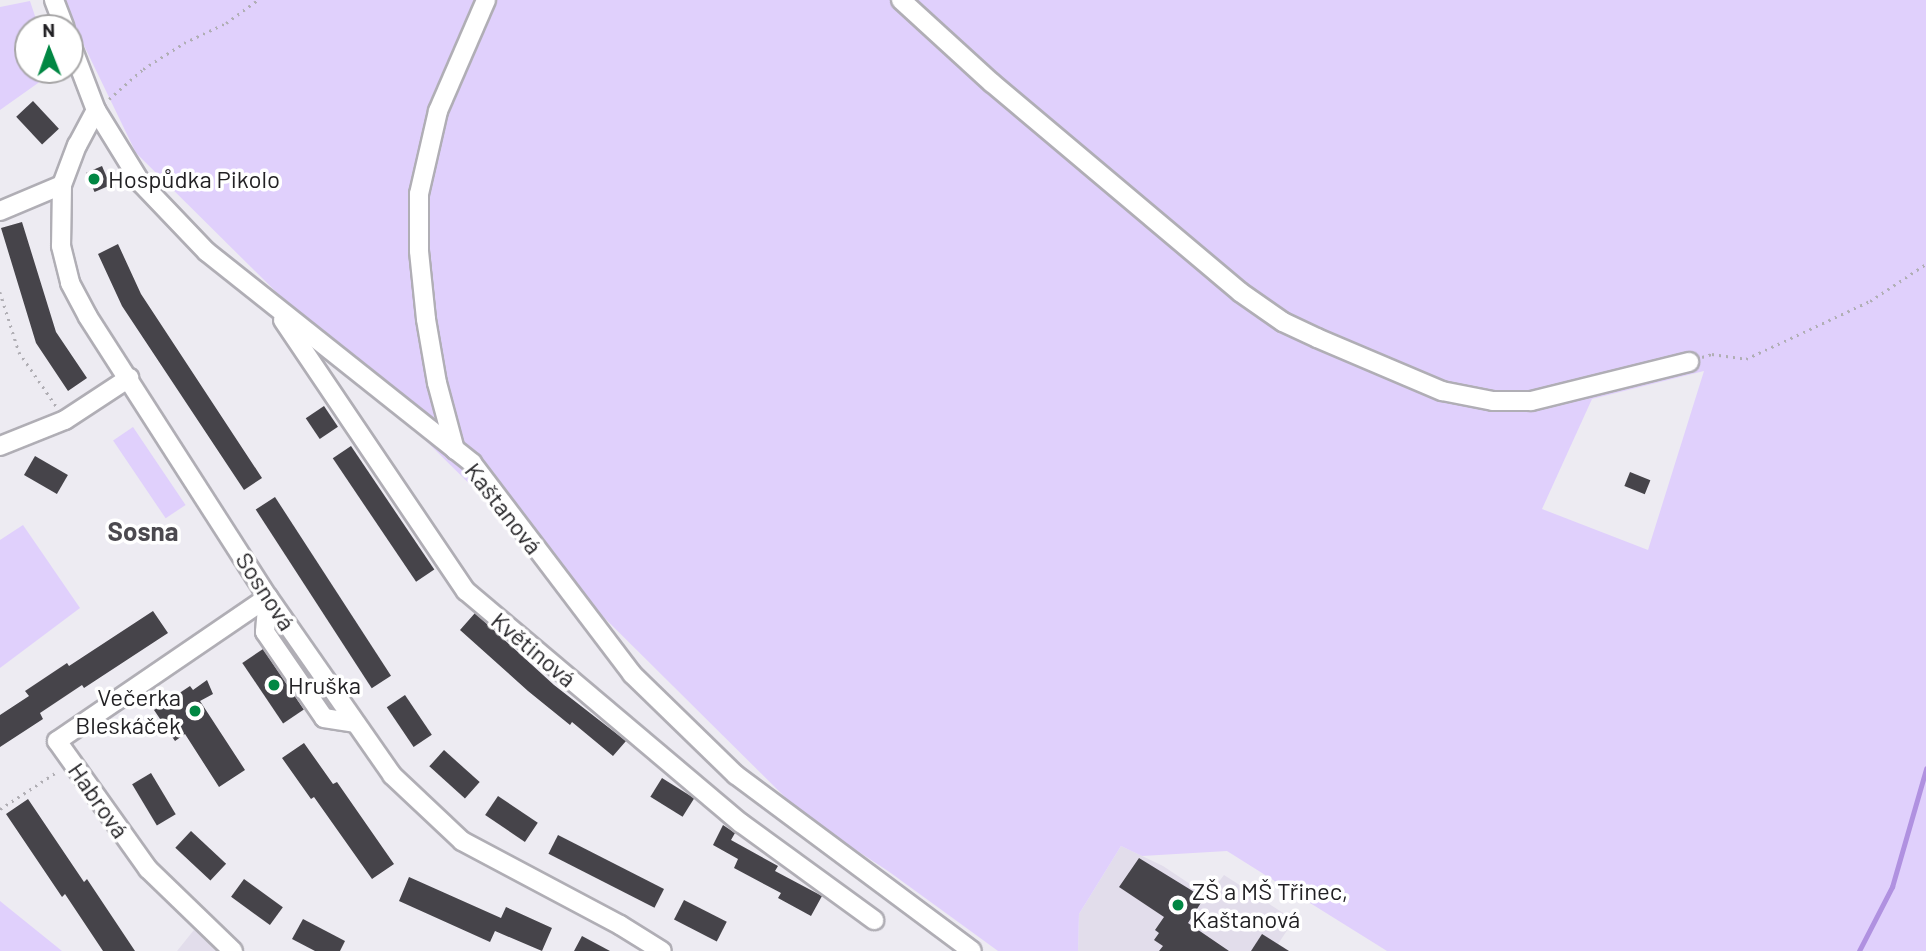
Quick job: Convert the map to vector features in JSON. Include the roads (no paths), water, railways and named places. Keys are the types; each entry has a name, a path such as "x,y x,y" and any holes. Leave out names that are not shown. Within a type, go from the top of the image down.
{"street":[{"path":"455,450 437,383 426,319 419,251 419,194 438,111 486,0"},
{"path":"901,0 992,83 1240,292 1283,322 1317,338 1442,391 1493,401 1531,401 1689,362"},
{"name":"Kaštanová","path":"84,79 96,110 141,183 206,252 472,463 632,674 736,775 972,951"},
{"name":"Sosnová","path":"96,110 77,145 62,185 61,246 69,283 88,317 268,597 392,775 462,841 620,925 662,951"},
{"path":"0,211 62,185"},
{"name":"Květinová","path":"274,305 466,591 750,830 874,920"},
{"path":"0,446 65,420 129,378"},
{"name":"Habrová","path":"233,951 148,869 57,741 268,597"}],"waterway":[{"path":"1859,951 1892,887 1926,769"}],"place":[{"name":"Hospůdka Pikolo","path":"94,179"},
{"name":"Hruška","path":"274,685"},
{"name":"Večerka Bleskáček","path":"195,711"},
{"name":"ZŠ a MŠ Třinec, Kaštanová","path":"1178,905"}],"district":[{"name":"Sosna","path":"143,531"}]}
